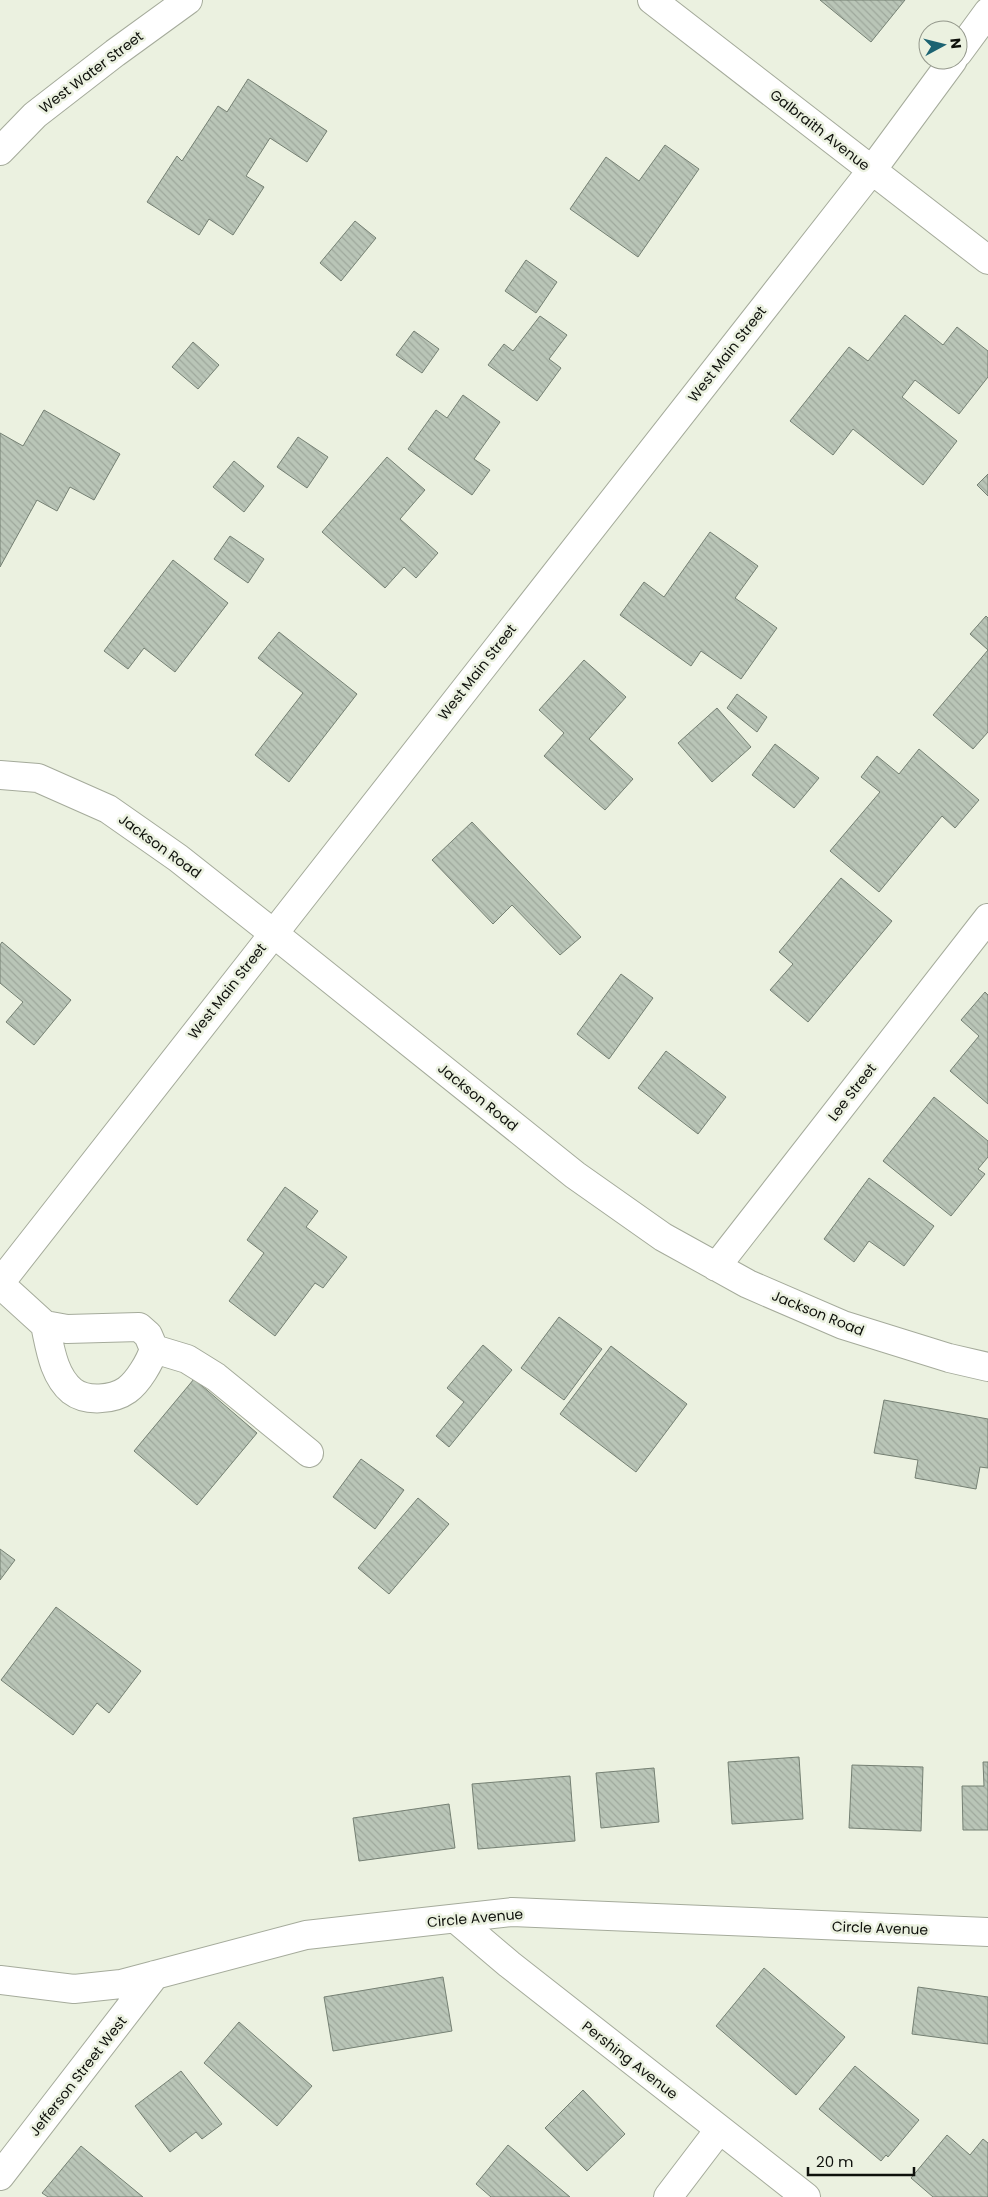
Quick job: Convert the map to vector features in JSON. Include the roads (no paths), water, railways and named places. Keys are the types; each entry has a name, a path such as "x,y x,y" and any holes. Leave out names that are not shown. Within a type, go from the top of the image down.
{"street":[{"name":"West Water Street","path":"0,151 35,115 188,0"},
{"name":"Galbraith Avenue","path":"652,0 988,260"},
{"path":"968,39 988,12"},
{"name":"West Main Street","path":"0,1284 872,170 946,70"},
{"name":"Jackson Road","path":"0,775 38,778 108,809 178,858 575,1175 662,1237 748,1284 843,1325 949,1358 988,1367"},
{"name":"Lee Street","path":"716,1267 988,918"},
{"path":"0,1284 45,1325 66,1329 139,1328 148,1335 154,1349 150,1362 127,1390 110,1397 91,1398 73,1392 61,1377 52,1356 45,1325"},
{"path":"154,1349 188,1359 216,1377 309,1453"},
{"name":"Circle Avenue","path":"0,1980 74,1989 121,1984 306,1935 512,1912 988,1932"},
{"name":"Pershing Avenue","path":"456,1919 509,1964 806,2197"},
{"name":"Jefferson Street West","path":"0,2176 155,1975"},
{"path":"668,2197 719,2130"}]}
